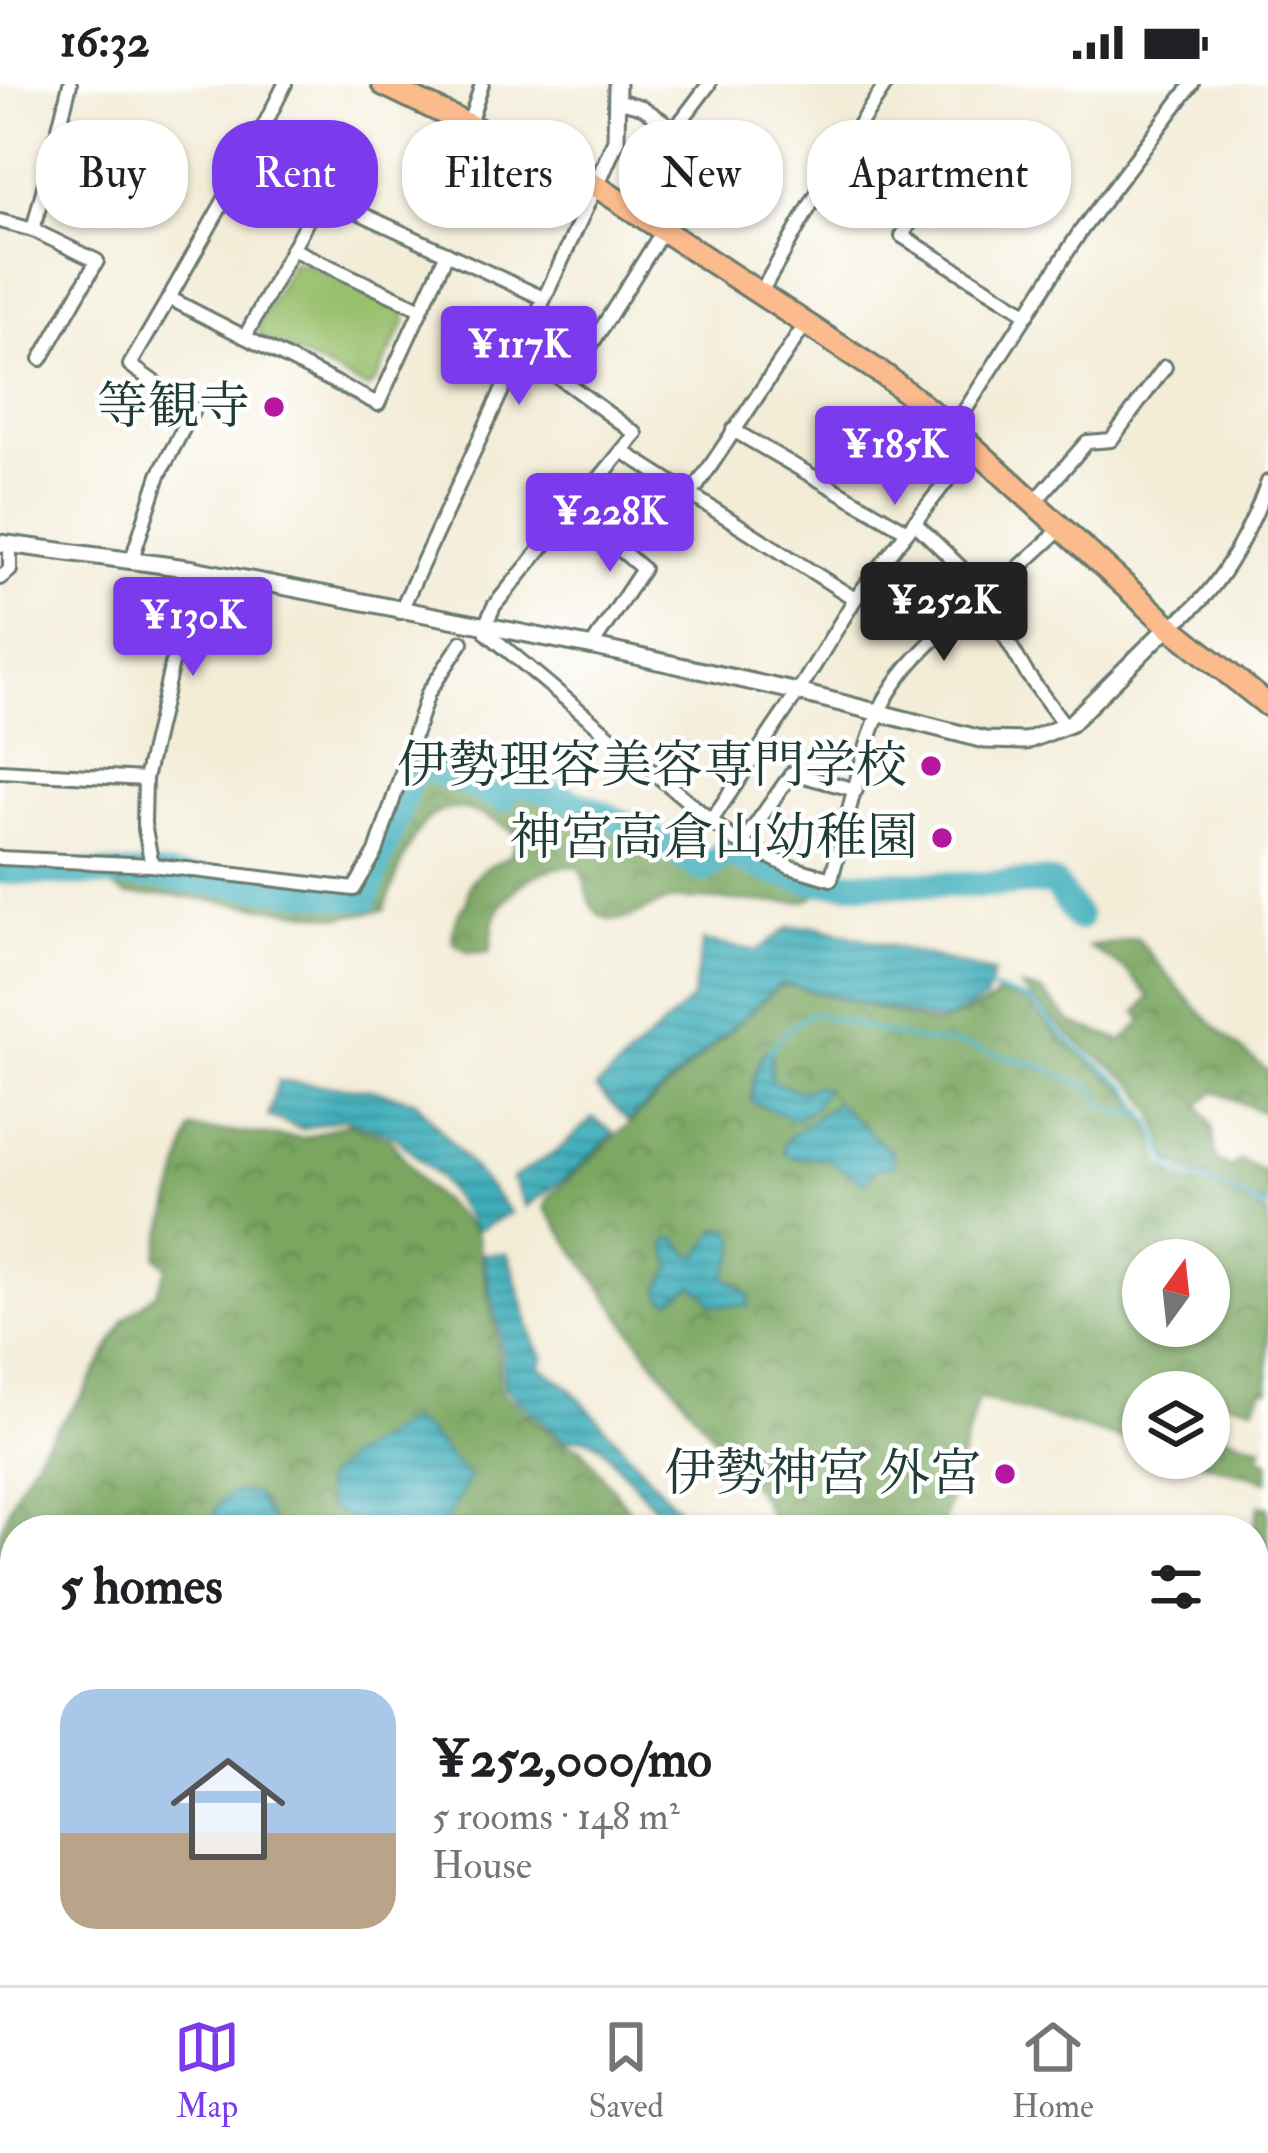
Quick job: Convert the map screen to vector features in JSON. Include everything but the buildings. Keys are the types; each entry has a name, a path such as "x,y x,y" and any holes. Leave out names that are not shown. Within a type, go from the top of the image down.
{"main road":[{"path":"383,84 460,120"},
{"path":"596,186 807,322 953,428 1169,626 1268,705"}],"street":[{"path":"34,230 70,84"},
{"path":"267,120 285,84"},
{"path":"470,120 482,84"},
{"path":"400,612 616,140 617,92 675,129 709,84"},
{"path":"862,120 886,84"},
{"path":"953,428 1080,232 1192,84"},
{"path":"761,292 807,213"},
{"path":"0,221 34,230 97,261 41,358"},
{"path":"378,221 543,298"},
{"path":"132,559 159,475 193,410 130,365 212,222"},
{"path":"245,337 303,228"},
{"path":"907,228 902,236 1028,314"},
{"path":"568,382 664,230"},
{"path":"292,249 421,309"},
{"path":"169,298 378,404 447,253"},
{"path":"691,495 807,322"},
{"path":"485,626 494,606 636,434 519,348"},
{"path":"1034,503 1087,442 1111,440 1165,367"},
{"path":"733,430 911,526 986,597 1028,674 1066,727"},
{"path":"711,821 855,599 974,447"},
{"path":"622,451 855,599"},
{"path":"0,578 10,570 5,543 132,559 591,647 798,692 985,740 1026,741 1066,727 1169,626 1186,617 1215,580 1268,482"},
{"path":"574,511 643,568 591,647"},
{"path":"485,626 497,645 742,844 790,867 831,879 878,714 903,675 933,640 1062,528"},
{"path":"152,865 144,824 145,779 194,569"},
{"path":"0,858 152,865 354,889 376,852 428,693 462,642"},
{"path":"0,771 145,779"},
{"path":"742,844 792,773 856,790"}],"green space":[{"path":"302,262 403,309 406,320 375,382 367,388 260,336 258,325 292,263"},
{"path":"417,768 504,803 517,785 635,833 704,874 727,857 816,892 813,898 786,902 673,900 627,918 611,919 592,905 579,867 566,866 516,889 498,910 489,952 469,952 453,942 456,920 475,876 509,855 515,833 460,809 441,811 426,821 404,858 384,910 341,917 172,895 127,895 109,885 193,881 367,901"},
{"path":"1137,938 1198,1009 1268,1071 1266,1114 1215,1091 1199,1104 1212,1125 1216,1160 1231,1168 1240,1160 1268,1174 1268,1206 1172,1163 1153,1111 1136,1085 1072,1037 1022,988 1042,992 1072,1023 1122,1041 1143,1021 1137,1012 1150,997 1126,970 1089,947"},
{"name":"伊勢神宮 外宮","path":"788,985 937,1025 988,1004 999,994 1028,1002 1065,1043 1126,1090 1150,1127 1162,1166 1169,1173 1178,1180 1219,1189 1268,1215 1268,1390 1262,1389 1254,1406 1230,1402 1230,1371 1122,1371 1122,1439 978,1398 945,1515 770,1515 545,1208 548,1198 777,988"},
{"path":"347,1123 390,1139 424,1185 476,1232 496,1332 500,1391 562,1442 581,1448 633,1515 7,1515 44,1444 83,1395 125,1319 157,1292 167,1267 157,1256 191,1129 305,1138"},
{"path":"1230,1437 1262,1446 1259,1457 1268,1460 1268,1481 1230,1470"},
{"path":"1259,1505 1268,1507 1268,1515 1257,1515"}],"water":[{"path":"815,926 993,973 985,1000 942,1022 781,983 628,1121 596,1088 692,999 703,941 757,951 790,927"},
{"path":"765,1050 771,1053 771,1082 801,1091 826,1088 813,1109 794,1120 751,1101 754,1076"},
{"path":"278,1081 375,1090 416,1101 511,1213 476,1231 439,1177 394,1136 344,1118 302,1129 268,1116"},
{"path":"836,1102 895,1156 892,1166 875,1169 866,1182 828,1161 783,1153 785,1141"},
{"path":"593,1118 614,1133 571,1174 526,1207 512,1178 556,1152"},
{"path":"718,1228 729,1229 737,1240 735,1257 724,1276 749,1294 749,1306 712,1305 692,1286 671,1301 663,1298 659,1289 673,1266 667,1240 677,1238 689,1254 699,1256"},
{"path":"483,1254 507,1254 535,1344 544,1357 540,1367 570,1388 684,1515 662,1515 598,1443 585,1438 565,1440 504,1388 500,1333"},
{"path":"410,1420 469,1479 449,1515 342,1515 329,1509 323,1481 346,1459"},
{"path":"237,1492 255,1494 268,1515 213,1515 225,1498"}],"waterway":[{"path":"0,871 158,876 366,898 416,763 503,799 516,781 565,798 637,830 703,870 725,852 813,882 1044,882 1054,884 1078,918"},
{"path":"989,989 1029,1000 1068,1040 1129,1088 1172,1171 1221,1186 1268,1210"},
{"path":"769,1051 812,1013 908,1039 962,1045 1031,1063 1095,1089 1105,1107 1135,1115 1145,1111"}],"place":[{"name":"等観寺","path":"274,407"},
{"name":"伊勢理容美容専門学校","path":"931,766"},
{"name":"神宮高倉山幼稚園","path":"942,838"},
{"name":"伊勢神宮 外宮","path":"1005,1474"}]}
